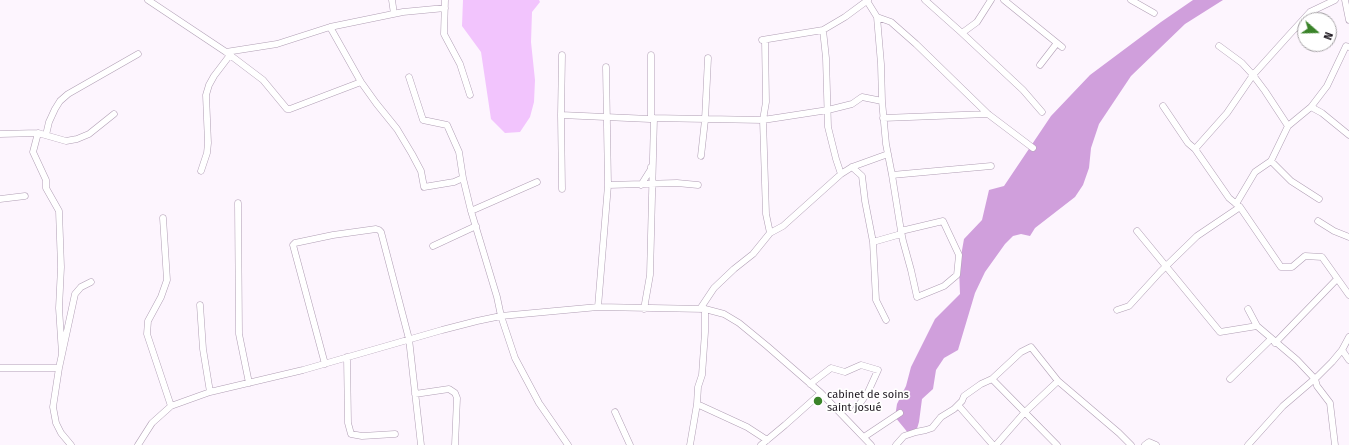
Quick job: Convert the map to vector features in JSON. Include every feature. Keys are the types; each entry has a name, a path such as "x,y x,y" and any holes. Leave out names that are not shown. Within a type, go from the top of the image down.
{"street":[{"path":"148,0 228,53 263,80 287,109 361,82"},
{"path":"392,0 394,14"},
{"path":"445,0 444,34 460,64 470,95"},
{"path":"925,0 1023,90 1042,112"},
{"path":"962,33 977,22 991,0"},
{"path":"1004,0 1062,47"},
{"path":"1131,0 1154,13"},
{"path":"1195,149 1227,113 1253,75 1310,12 1335,0"},
{"path":"1345,0 1349,20"},
{"path":"770,233 766,214 763,120 766,102 764,40 823,30 845,17 867,1 877,17 881,64 883,118 888,154 901,232 917,297 944,286 957,275 959,255 943,221 901,232 873,242"},
{"path":"201,171 207,153 208,143 206,96 214,76 228,53 277,44 330,27 394,14 445,8"},
{"path":"877,17 891,22 916,44 988,114 1033,148"},
{"path":"330,27 361,82 397,130 422,171 424,187 454,182 463,178"},
{"path":"823,30 826,58 828,127 841,174"},
{"path":"1040,65 1057,43"},
{"path":"1117,310 1129,306 1165,266 1197,236 1238,205 1255,172 1271,160 1288,126 1311,107 1327,86 1348,45"},
{"path":"1219,46 1242,63 1253,75 1288,126"},
{"path":"46,135 49,122 60,101 68,94 138,54"},
{"path":"562,55 562,189"},
{"path":"644,308 650,275 652,55"},
{"path":"701,156 705,120 708,58"},
{"path":"598,307 608,185 606,67"},
{"path":"409,77 423,120 447,125 459,152 471,212 497,297 500,316 515,358 539,404 566,445"},
{"path":"561,115 705,120 763,120 828,110 852,104 862,97 882,101"},
{"path":"1163,106 1188,143 1195,149 1229,198 1238,205 1281,267 1292,268 1305,256 1322,258 1349,295"},
{"path":"1311,107 1322,113 1349,135"},
{"path":"0,134 38,133 66,141 77,139 89,134 114,114"},
{"path":"883,118 988,114"},
{"path":"641,185 651,169 652,118"},
{"path":"38,133 33,152 46,180 46,188 59,211 61,267 59,308 62,354"},
{"path":"690,445 697,404 698,387 702,375 704,339 703,309 714,288 753,254 770,233 783,226 841,174 852,168 888,154"},
{"path":"1271,160 1291,181 1319,199"},
{"path":"892,175 991,166"},
{"path":"852,168 862,176 864,201 873,242 876,300 886,320"},
{"path":"471,212 537,182"},
{"path":"608,185 677,183 698,185"},
{"path":"0,199 25,196"},
{"path":"238,203 239,334 249,383"},
{"path":"163,218 167,280 161,297 148,321 147,334 171,406"},
{"path":"1318,221 1334,231 1349,237"},
{"path":"433,246 476,226"},
{"path":"325,364 293,246 295,243 354,232 376,229 379,230 381,232 409,339 421,445"},
{"path":"1136,231 1220,332 1257,326"},
{"path":"1230,379 1273,341 1337,279"},
{"path":"72,445 61,433 53,415 52,407 58,368 75,294 81,287 91,282"},
{"path":"200,305 203,349 210,392"},
{"path":"138,445 152,423 171,406 210,392 325,364 449,328 500,316 598,307 703,309 724,314 739,323 821,393 871,445"},
{"path":"1248,309 1257,326 1297,360 1315,379 1317,386 1330,403 1335,445"},
{"path":"1252,444 1283,406 1315,379 1342,350 1349,337"},
{"path":"896,445 904,436 932,428 942,417 962,402 964,396 981,384 992,379 1021,352 1031,347 1058,381 1131,445"},
{"path":"1342,350 1349,360"},
{"path":"346,358 348,423 350,434 362,436 395,434"},
{"path":"810,384 831,368 845,372 861,365 878,370 868,392 856,409"},
{"path":"0,368 58,368"},
{"path":"992,379 1057,445"},
{"path":"958,405 995,445 1025,412 1058,381"},
{"path":"416,394 449,389 455,393 457,398 455,445"},
{"path":"761,445 785,426 821,393"},
{"path":"697,404 744,426 767,440"},
{"path":"615,412 630,445"},
{"path":"864,438 900,413"},
{"path":"1145,445 1149,442 1156,445"}],"shaded area":[{"path":"463,0 539,0 540,2 532,12 531,42 535,80 534,102 530,117 520,132 505,133 491,119 481,52 462,26"},
{"path":"1193,0 1223,0 1185,24 1131,76 1099,124 1091,148 1089,168 1083,185 1075,197 1035,228 1030,236 1021,234 1013,236 1005,244 985,272 975,293 958,350 944,358 936,370 933,389 922,399 916,432 909,434 895,417 897,404 906,386 911,367 935,319 960,294 959,267 964,239 982,220 989,190 1004,186 1051,116 1090,75"}],"place":[{"name":"cabinet de soins saint josué","path":"818,401"}]}
